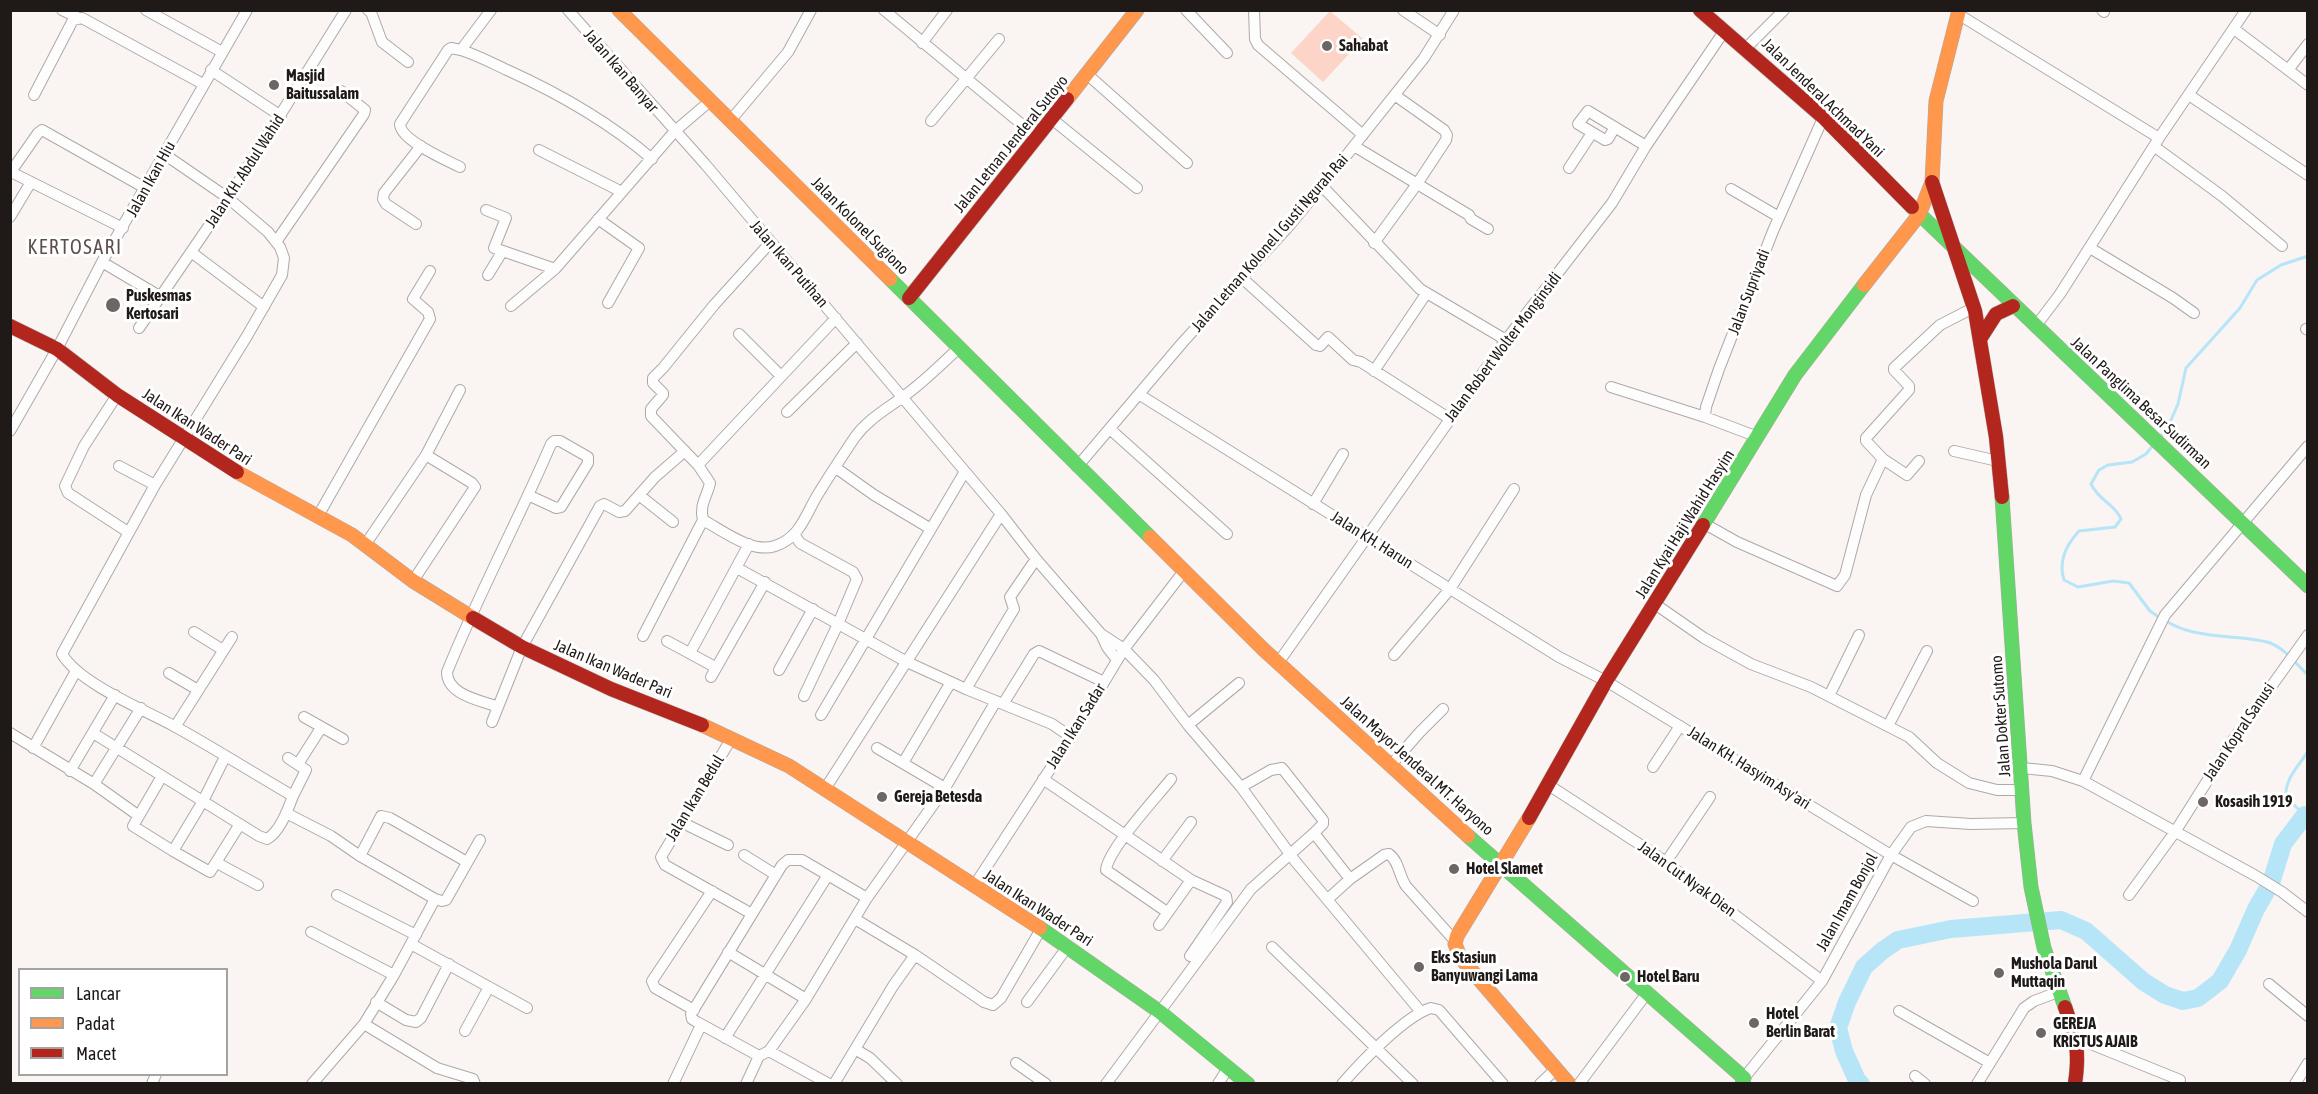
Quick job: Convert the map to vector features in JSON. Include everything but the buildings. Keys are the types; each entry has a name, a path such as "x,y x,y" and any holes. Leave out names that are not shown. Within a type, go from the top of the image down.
{"main road":[{"name":"Jalan Kolonel Sugiono","path":"619,10 1077,467"},
{"name":"Jalan Letnan Jenderal Sutoyo","path":"909,298 1088,75 1137,10"},
{"name":"Jalan Jenderal Achmad Yani","path":"1703,11 1823,118 1951,245"},
{"path":"1932,182 1936,101 1958,12"},
{"name":"Jalan Kyai Haji Wahid Hasyim","path":"1455,941 1458,931 1502,865 1606,681 1795,375 1919,214 1932,182"},
{"name":"Jalan Dokter Sutomo","path":"1932,182 1973,308 1980,339 1998,461 2022,768 2024,823 2031,887 2044,948 2076,1038 2079,1058 2075,1083"},
{"name":"Jalan Panglima Besar Sudirman","path":"1951,245 2307,586"},
{"path":"1980,339 1995,314 2001,309 2013,306"},
{"name":"Jalan Ikan Wader Pari","path":"10,326 57,349 117,395 182,438 250,480 352,535 413,581 522,647 611,688 694,721 789,766 1068,946 1160,1012 1248,1083"},
{"name":"Jalan Mayor Jenderal MT. Haryono","path":"1077,467 1278,663 1743,1081"},
{"path":"1455,941 1456,951 1466,964 1569,1083"}],"street":[{"path":"63,10 82,18 203,84"},
{"path":"146,10 222,52"},
{"name":"Jalan Ikan Hiu","path":"10,431 57,349 102,262 247,10"},
{"name":"Jalan KH. Abdul Wahid","path":"139,328 228,198 346,10"},
{"path":"368,10 371,12 382,42 408,62"},
{"path":"461,50 490,10"},
{"name":"Jalan Ikan Banyar","path":"568,10 675,131"},
{"path":"730,121 788,52 811,10"},
{"path":"884,10 1037,137"},
{"path":"922,42 947,10"},
{"path":"1186,10 1227,53"},
{"path":"1254,10 1255,39 1258,45 1363,135"},
{"path":"1403,10 1440,35"},
{"name":"Jalan Letnan Kolonel I Gusti Ngurah Rai","path":"1077,467 1140,396 1183,342 1322,186 1396,96 1440,35 1454,10"},
{"path":"1746,48 1784,10"},
{"path":"2035,327 2090,248 2157,142 2246,10"},
{"path":"1958,12 2157,142 2282,246"},
{"path":"34,95 73,20 77,17"},
{"path":"2234,29 2307,85"},
{"name":"Jalan Robert Wolter Monginsidi","path":"1278,663 1506,340 1612,203 1646,146 1725,30"},
{"path":"931,121 999,39"},
{"path":"2288,70 2307,44"},
{"path":"460,167 421,146 400,129 400,124 451,48 461,50 533,82 570,101 652,159"},
{"path":"211,70 281,116"},
{"path":"1088,75 1187,163"},
{"path":"276,242 364,114 363,106 341,91"},
{"path":"2189,95 2307,175"},
{"path":"1374,243 1417,184 1447,135 1444,130 1396,96"},
{"path":"511,306 555,269 620,191 652,159 675,131 710,101"},
{"path":"1615,127 1608,139 1601,139 1578,124 1588,111 1615,127 1646,146"},
{"name":"Jalan Supriyadi","path":"1705,417 1706,407 1719,369 1779,217 1823,118"},
{"path":"1052,119 1137,189"},
{"path":"123,228 11,173 42,130 145,188"},
{"name":"Jalan Ikan Putihan","path":"675,131 903,397 964,473 1001,514 1036,560 1101,634"},
{"path":"1569,168 1592,133"},
{"path":"416,224 386,204 383,199 384,193 421,146"},
{"path":"1354,146 1468,214 1488,229"},
{"path":"539,150 620,191"},
{"path":"164,154 228,198 268,232 284,258 282,275 182,438 128,532 63,651 63,657 76,671 115,695 293,796"},
{"path":"10,216 31,182"},
{"path":"1322,186 1374,243 1426,294 1506,340"},
{"path":"1731,189 1779,217"},
{"path":"486,210 506,218 494,248 555,269"},
{"path":"598,219 639,248 608,303"},
{"path":"643,636 703,520 702,505 710,483 698,465 651,416 651,409 663,396 663,393 653,383 653,378 770,243"},
{"path":"2090,248 2171,296 2193,313"},
{"path":"191,252 264,307"},
{"path":"488,275 502,252"},
{"path":"102,262 161,297"},
{"path":"318,516 430,320 428,312 413,299 430,271"},
{"path":"1242,278 1316,345 1320,346 1328,337 1353,360 1361,362 1450,419"},
{"path":"1374,371 1426,294"},
{"path":"1918,461 1906,475 1883,459 1866,441 1866,438 1909,390 1909,386 1894,368 1940,325 1973,308"},
{"path":"698,465 836,318"},
{"path":"739,334 781,376"},
{"path":"787,412 857,343"},
{"path":"703,520 749,544 763,548 775,546 794,534 807,518 818,493 856,436 878,414 903,397 959,348"},
{"path":"1611,387 1705,417 1758,437"},
{"path":"365,545 426,455 460,390"},
{"path":"117,395 84,446 65,486 68,493 128,532"},
{"name":"Jalan KH. Harun","path":"1140,396 1559,657 1606,681"},
{"path":"1111,429 1227,534"},
{"path":"498,707 455,690 448,682 447,672 470,617 528,495 554,441 560,441 588,457 588,463 561,507 528,495"},
{"path":"2083,781 2162,620 2307,446"},
{"path":"492,722 522,647 600,506 604,504 622,512 685,451"},
{"path":"1954,451 1998,461"},
{"path":"1313,504 1343,454"},
{"path":"413,581 475,487 426,455"},
{"path":"1705,524 1737,542 1837,586 1845,575 1866,495 1883,459"},
{"path":"119,466 155,485"},
{"path":"836,468 874,495 931,529"},
{"path":"821,715 964,473"},
{"path":"1394,655 1450,589 1514,489"},
{"path":"639,495 673,522"},
{"path":"825,789 1001,514"},
{"path":"794,534 800,543 856,575 857,579 804,696"},
{"path":"690,653 749,544"},
{"path":"966,689 1014,609 1010,597 1036,560"},
{"path":"737,568 907,662 1052,724 1071,737"},
{"name":"Jalan Ikan Sadar","path":"974,885 1071,737 1117,660 1184,571"},
{"path":"667,640 690,653 713,672 765,582"},
{"path":"1655,604 1734,656 1768,673 1829,696 1909,736 1937,763 1970,783 1997,790 2023,790"},
{"path":"779,670 813,609"},
{"path":"194,632 223,650"},
{"path":"1101,634 1124,650 1154,680 1188,725 1241,787 1290,854 1329,898 1421,1012"},
{"path":"1101,634 1117,660"},
{"path":"1829,696 1859,635"},
{"name":"Jalan Kopral Sanusi","path":"2129,895 2175,832 2233,740 2307,635"},
{"path":"175,727 232,638"},
{"path":"746,1083 764,1054 806,999 867,898 945,788 1000,702 1035,654 1039,651 1104,682"},
{"path":"1888,726 1927,651"},
{"path":"33,748 76,671"},
{"path":"169,673 198,690"},
{"name":"Jalan KH. Hasyim Asy'ari","path":"1606,681 1891,855 1973,901"},
{"path":"903,763 951,682"},
{"path":"1188,725 1239,684"},
{"path":"70,771 115,695"},
{"path":"93,784 141,708"},
{"path":"1391,765 1443,709"},
{"path":"304,717 343,739"},
{"path":"1653,767 1680,726"},
{"path":"93,733 267,839 272,836 286,813 306,772 305,768 293,761 321,728"},
{"path":"10,733 93,784 139,816"},
{"name":"Jalan Ikan Bedul","path":"731,739 662,853 662,861 664,865 752,914"},
{"path":"877,748 945,788"},
{"path":"173,851 203,801 225,757"},
{"path":"1106,1083 1258,883 1323,824 1323,820 1282,768 1271,770 1241,787"},
{"path":"2022,768 2052,771 2083,781 2256,876 2282,892 2307,912"},
{"path":"162,776 133,826 207,872 210,872 217,863 240,824"},
{"path":"1043,778 1191,880 1226,896 1227,900 1190,956"},
{"path":"1167,912 1106,870 1108,861 1171,779"},
{"name":"Jalan Cut Nyak Dien","path":"1546,784 1666,862 1822,981"},
{"path":"1666,862 1710,797"},
{"path":"286,813 442,901 446,900 480,840"},
{"path":"360,856 381,816 390,818 467,862"},
{"name":"Jalan Imam Bonjol","path":"1743,1081 1822,981 1891,855 1911,827 1926,821 1971,824 2024,823"},
{"path":"681,822 728,845"},
{"path":"1162,861 1191,822"},
{"path":"1314,833 1350,879"},
{"path":"744,855 776,875"},
{"path":"1329,898 1350,879 1384,855 1391,855 1406,886 1455,941"},
{"path":"867,898 798,859 788,860 776,875 728,952 694,1010 692,1018 725,1038 827,1083 855,1049 915,955"},
{"path":"217,863 258,885"},
{"path":"725,1038 828,875"},
{"path":"1158,925 1191,880"},
{"path":"694,1010 655,988 652,981 712,891"},
{"path":"337,895 413,939 449,964 527,1008"},
{"path":"312,1083 364,1024 394,975 435,899"},
{"path":"855,919 915,955 984,1002 993,1005 1001,998 1041,929"},
{"path":"310,932 394,975"},
{"path":"1028,1002 1068,946"},
{"path":"1272,947 1375,1049 1413,1083"},
{"path":"728,952 806,999"},
{"path":"376,1002 406,1020 416,1022 421,1018 449,964"},
{"path":"2269,984 2307,1016"},
{"path":"465,1031 489,987"},
{"path":"1977,1083 2024,1008 2034,1001 2058,992"},
{"path":"1580,1083 1647,993"},
{"path":"1342,1083 1375,1049 1421,1012 1431,1008 1439,1010 1503,1083"},
{"path":"1899,1011 1990,1063"},
{"path":"364,1024 437,1068 473,1079 475,1083"},
{"path":"673,1083 701,1025"},
{"path":"2076,1038 2180,1080"},
{"path":"855,1049 870,1058 897,1083"},
{"path":"1016,1063 1046,1083"},
{"path":"2295,1083 2307,1063"},
{"path":"1218,1083 1228,1068"},
{"path":"1540,1083 1556,1069"},
{"path":"1915,1076 1925,1083"}],"shaded area":[{"name":"Sahabat","path":"1330,11 1363,39 1323,82 1291,53"}],"waterway":[{"path":"2160,437 2167,429 2178,404 2186,368 2240,308 2257,280 2281,265 2308,256"},
{"path":"2154,444 2146,454 2132,462 2108,465 2099,470 2091,484 2098,495 2115,510 2121,519 2115,527 2079,531 2064,554 2062,573 2064,580 2078,587 2113,581 2129,583 2150,611 2160,618"},
{"path":"2166,621 2202,634 2273,644 2284,651 2308,675"},
{"path":"2305,815 2286,798 2286,791 2293,773 2308,751"},
{"path":"1861,1084 1844,1051 1838,1028 1847,1002 1864,967 1898,940 1951,929 2061,920 2086,931 2144,982 2165,995 2183,1001 2198,998 2220,981 2271,883 2283,844 2305,815 2308,816"}],"traffic: fast":[{"path":"1912,207 2308,586"},
{"path":"890,279 1150,537"},
{"path":"1703,525 1795,375 1864,285"},
{"path":"2002,497 2024,823 2031,887 2044,948 2065,1007"},
{"path":"1468,836 1744,1078 1742,1084"},
{"path":"1040,928 1160,1012 1248,1084"}],"traffic: slow":[{"path":"619,10 890,279"},
{"path":"1067,99 1137,10"},
{"path":"1864,285 1919,215 1932,182 1936,101 1959,10"},
{"path":"237,472 352,535 413,581 473,618"},
{"path":"1150,537 1263,649 1468,836"},
{"path":"702,725 789,766 1040,928"},
{"path":"1529,818 1457,936 1455,944 1460,957 1569,1084"}],"traffic: jam":[{"path":"1700,10 1824,118 1912,207"},
{"path":"909,298 1067,99"},
{"path":"1932,182 1975,311 1996,437 2002,497"},
{"path":"1980,339 1996,314 2013,306"},
{"path":"10,326 57,349 117,395 237,472"},
{"path":"1529,818 1606,681 1703,525"},
{"path":"473,618 522,647 611,689 702,725"},
{"path":"2065,1007 2076,1045 2075,1084"}],"place":[{"name":"Sahabat","path":"1327,46"},
{"name":"Masjid Baitussalam","path":"274,85"},
{"name":"Puskesmas Kertosari","path":"113,305"},
{"name":"Gereja Betesda","path":"882,797"},
{"name":"Kosasih 1919","path":"2203,802"},
{"name":"Hotel Slamet","path":"1454,869"},
{"name":"Eks Stasiun Banyuwangi Lama","path":"1419,967"},
{"name":"Mushola Darul Muttaqin","path":"1999,973"},
{"name":"Hotel Baru","path":"1625,977"},
{"name":"Hotel Berlin Barat","path":"1754,1023"},
{"name":"GEREJA KRISTUS AJAIB","path":"2041,1033"}],"district":[{"name":"KERTOSARI","path":"75,248"}]}
